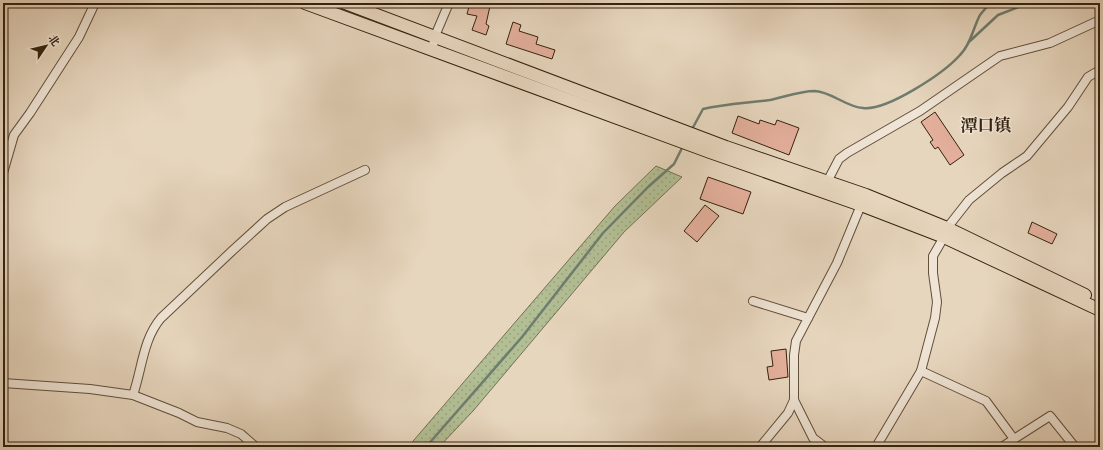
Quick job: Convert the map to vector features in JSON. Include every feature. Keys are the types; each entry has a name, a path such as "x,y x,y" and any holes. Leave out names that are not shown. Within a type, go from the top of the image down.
{"highway":[{"path":"305,3 432,50 664,129"},
{"path":"344,3 435,36 664,129 861,205 945,233 1100,310"},
{"path":"725,152 827,182 1100,302"}],"street":[{"path":"3,173 14,135 75,43 95,3"},
{"path":"432,50 435,36 449,3"},
{"path":"827,182 836,163 847,153 920,111 1000,56 1050,44 1100,20"},
{"path":"876,447 921,371 935,318 937,302 933,273 933,256 945,233 969,200 1002,173 1027,156 1072,101 1088,77 1100,70"},
{"path":"133,395 148,338 153,327 161,318 238,246 285,206 364,170"},
{"path":"760,447 788,413 794,400 794,355 796,341 837,263 861,205"},
{"path":"753,301 808,318"},
{"path":"921,371 986,401 1014,439"},
{"path":"3,383 90,389 133,395 179,413 197,422 227,428 241,434 256,447"},
{"path":"794,400 813,438 825,447"},
{"path":"1002,447 1050,416 1075,447"}],"green space":[{"path":"656,166 682,177 624,232 473,411 439,447 408,447 615,206"}],"building":[{"path":"470,3 490,6 486,24 489,26 486,35 472,30 477,16 467,14"},
{"path":"513,22 521,25 519,31 538,37 536,44 555,50 552,59 506,44"},
{"path":"935,112 964,155 950,165 938,147 935,149 930,142 933,140 921,122"},
{"path":"738,116 759,124 760,120 775,125 777,120 799,128 789,155 732,133"},
{"path":"708,177 751,192 743,214 700,199"},
{"path":"705,205 719,216 697,242 684,231"},
{"path":"1032,222 1057,234 1052,244 1028,233"},
{"path":"786,349 788,377 769,380 767,367 773,366 771,351"}],"waterway":[{"path":"691,131 703,109 770,100 804,92 821,92 851,105 863,108 886,104 929,80 952,63 964,51 980,15 990,3"},
{"path":"970,41 998,15 1029,3"},
{"path":"426,447 522,337 603,233 648,187 674,164 683,146"}],"district":[{"name":"潭口镇","path":"986,125"}]}
